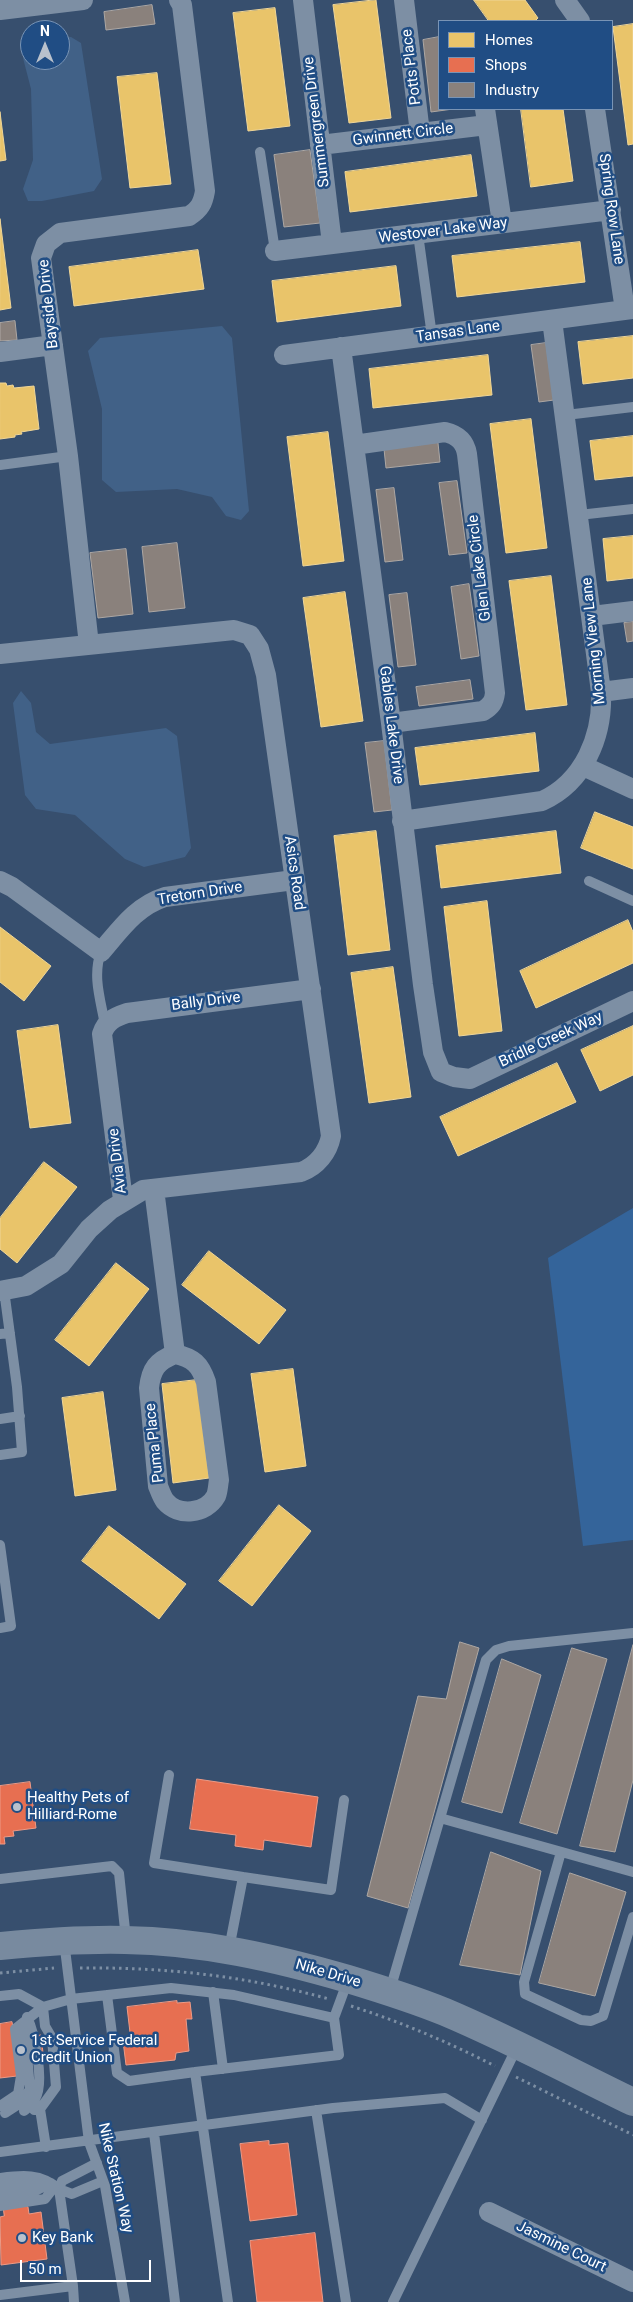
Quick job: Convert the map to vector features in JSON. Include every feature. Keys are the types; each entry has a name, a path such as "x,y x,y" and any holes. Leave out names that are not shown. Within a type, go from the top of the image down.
{"street":[{"path":"0,10 83,0"},
{"name":"Bayside Drive","path":"89,645 68,456 41,258 46,244 60,233 189,216 199,210 206,191 182,5 179,0"},
{"name":"Summergreen Drive","path":"303,0 332,244"},
{"name":"Potts Place","path":"404,0 420,133"},
{"path":"566,0 579,20"},
{"name":"Spring Row Lane","path":"595,110 629,309"},
{"name":"Gwinnett Circle","path":"320,145 420,133 486,117 502,223"},
{"name":"Westover Lake Way","path":"275,252 611,210"},
{"name":"Tansas Lane","path":"284,354 629,309"},
{"name":"Morning View Lane","path":"402,821 542,801 557,792 583,766 597,736 601,715 601,692 580,515 552,320"},
{"path":"0,352 53,346"},
{"name":"Gables Lake Drive","path":"341,348 433,1052 441,1072 454,1077 470,1079"},
{"name":"Glen Lake Circle","path":"354,445 445,432 454,434 463,442 467,454 496,693 490,707 483,710 391,723"},
{"path":"592,616 633,610"},
{"name":"Asics Road","path":"0,654 234,630 250,635 260,649 266,675 331,1136 329,1146 310,1169 301,1172 143,1190 123,1200"},
{"path":"601,692 633,688"},
{"path":"583,766 633,789"},
{"name":"Tretorn Drive","path":"101,952 138,911 151,901 165,897 294,880"},
{"path":"0,881 12,887 101,952"},
{"name":"Bally Drive","path":"105,1025 117,1016 127,1013 311,989"},
{"name":"Bridle Creek Way","path":"470,1079 633,1001"},
{"name":"Avia Drive","path":"2,1291 26,1286 61,1264 89,1229 123,1200 102,1034 105,1025"},
{"path":"154,1189 175,1354"},
{"name":"Puma Place","path":"175,1354 190,1357 202,1367 206,1382 219,1480 216,1495 206,1507 192,1512 177,1510 164,1501 158,1486 149,1388 151,1372 160,1360 175,1354"},
{"name":"Nike Drive","path":"0,1946 64,1940 126,1940 229,1950 285,1962 389,1991 445,2012 633,2102"},
{"name":"Jasmine Court","path":"489,2212 633,2282"}],"lane":[{"path":"260,152 275,252"},
{"path":"418,234 432,336"},
{"path":"566,415 633,407"},
{"path":"0,465 68,456"},
{"path":"580,515 633,509"},
{"path":"589,881 633,901"},
{"path":"101,952 97,963 96,977 105,1025"},
{"path":"0,1455 22,1452 20,1416 5,1334 2,1291"},
{"path":"0,1419 20,1416"},
{"path":"0,1545 11,1626 0,1628"},
{"path":"389,1991 486,1660 496,1650 509,1646 633,1633"},
{"path":"169,1775 154,1863 331,1890 344,1800"},
{"path":"440,1818 633,1872"},
{"path":"561,1852 524,1982 525,1994 581,2020 591,2021 603,2016 633,1916"},
{"path":"0,1880 112,1866 119,1873 126,1940"},
{"path":"229,1950 243,1877"},
{"name":"Nike Station Way","path":"64,1940 89,2142 103,2181 125,2302"},
{"path":"107,1995 117,2073 129,2081 338,2055 334,2018 348,1979"},
{"path":"27,2017 43,2007 71,1999 171,1988 234,1995 334,2018"},
{"path":"213,1992 223,2069"},
{"path":"0,1996 19,1994 43,2007"},
{"path":"43,2007 45,2026 52,2038 56,2087 40,2109 46,2146"},
{"path":"2,2111 22,2102 30,2088 25,2033 27,2017"},
{"path":"24,2111 36,2099 39,2081 33,2029 27,2017"},
{"path":"393,2302 518,2046"},
{"path":"195,2072 228,2302"},
{"path":"0,2152 89,2142 316,2110 445,2098 482,2120"},
{"path":"2,2111 40,2109"},
{"path":"316,2110 346,2302"},
{"path":"154,2133 175,2302"},
{"path":"0,2196 35,2191 62,2181 97,2163"},
{"path":"0,2178 31,2175 72,2194 103,2181"},
{"path":"0,2187 52,2184"},
{"path":"0,2206 45,2199 52,2184"},
{"path":"52,2184 73,2286 74,2302"},
{"path":"0,2294 73,2286"}],"shaded area":[{"path":"70,37 81,43 102,179 94,191 42,201 28,201 23,189 33,160 31,89 26,70 70,70"},
{"path":"222,326 232,338 249,511 241,520 226,516 212,497 177,489 116,492 102,480 102,409 88,351 100,338"},
{"path":"21,691 31,703 36,732 50,744 166,728 177,736 191,848 185,857 144,867 125,859 75,815 36,809 25,795 13,703"},
{"path":"633,1208 633,1540 583,1546 548,1258"}],"building: Homes":[{"path":"376,0 391,118 349,123 333,5"},
{"path":"474,0 525,0 538,18 536,20 488,20"},
{"path":"275,8 290,126 248,131 233,13"},
{"path":"633,24 633,144 628,145 613,27"},
{"path":"157,73 171,184 130,188 117,77"},
{"path":"521,110 563,110 573,181 531,187"},
{"path":"0,112 6,160 0,161"},
{"path":"471,155 477,196 350,212 345,172"},
{"path":"0,219 11,308 0,310"},
{"path":"580,242 585,282 457,297 452,256"},
{"path":"198,250 204,289 74,306 69,267"},
{"path":"396,266 401,306 277,322 272,281"},
{"path":"633,336 633,378 583,384 578,342"},
{"path":"488,355 492,395 373,408 369,369"},
{"path":"0,383 6,383 7,386 13,385 14,388 34,386 39,429 21,432 22,434 15,435 15,437 0,439"},
{"path":"531,419 547,548 506,553 490,424"},
{"path":"328,432 344,561 303,566 287,437"},
{"path":"633,436 633,476 595,480 590,441"},
{"path":"633,536 633,578 607,581 603,539"},
{"path":"551,576 567,705 526,710 509,581"},
{"path":"345,592 363,721 321,727 303,598"},
{"path":"535,733 539,771 420,785 415,748"},
{"path":"595,812 633,827 633,869 581,848"},
{"path":"376,831 390,950 348,955 334,836"},
{"path":"556,831 561,873 441,888 436,846"},
{"path":"487,901 502,1031 459,1036 444,907"},
{"path":"628,920 633,932 633,963 536,1008 520,971"},
{"path":"0,927 51,966 24,1001 0,982"},
{"path":"393,967 411,1097 369,1103 351,973"},
{"path":"58,1025 71,1123 30,1128 17,1031"},
{"path":"633,1026 633,1075 600,1091 581,1050"},
{"path":"557,1063 576,1102 458,1156 440,1117"},
{"path":"44,1162 77,1187 17,1263 0,1249 0,1218"},
{"path":"209,1251 286,1310 259,1344 182,1285"},
{"path":"116,1263 149,1289 89,1366 55,1340"},
{"path":"293,1369 306,1466 265,1472 251,1374"},
{"path":"197,1380 209,1478 173,1483 162,1384"},
{"path":"103,1392 116,1490 75,1496 62,1398"},
{"path":"279,1505 311,1531 252,1606 219,1581"},
{"path":"109,1526 186,1584 159,1619 82,1561"}],"building: Shops":[{"path":"197,1779 318,1797 311,1847 264,1840 263,1850 235,1846 236,1835 190,1829"},
{"name":"Healthy Pets of Hilliard-Rome","path":"30,1782 36,1828 13,1831 14,1836 4,1837 5,1844 0,1844 0,1786"},
{"path":"177,2001 177,2003 190,2002 192,2019 186,2019 189,2051 176,2053 175,2060 126,2065 123,2041 131,2041 127,2007"},
{"name":"1st Service Federal Credit Union","path":"12,2022 15,2039 41,2035 44,2062 16,2066 17,2076 0,2078 0,2024"},
{"path":"269,2141 269,2145 288,2143 297,2215 250,2221 240,2144"},
{"name":"Key Bank","path":"0,2184 28,2207 29,2214 41,2212 47,2259 1,2265 0,2217 4,2216"},
{"path":"315,2233 323,2302 257,2302 250,2241"}],"building: Industry":[{"path":"152,5 155,24 106,30 104,12"},
{"path":"438,37 438,110 446,110 431,112 423,40"},
{"path":"310,150 320,223 284,227 274,155"},
{"path":"15,321 17,340 0,341 0,323"},
{"path":"546,343 554,400 539,402 531,345"},
{"path":"438,443 440,462 386,468 384,449"},
{"path":"457,481 467,553 449,555 439,483"},
{"path":"394,488 403,560 385,562 376,490"},
{"path":"177,543 185,608 149,612 142,547"},
{"path":"126,549 133,614 98,618 90,553"},
{"path":"469,584 479,656 461,659 451,587"},
{"path":"407,593 416,665 398,667 389,595"},
{"path":"633,622 633,641 627,642 624,623"},
{"path":"470,680 473,699 419,706 416,687"},
{"path":"384,741 392,810 374,812 365,743"},
{"path":"460,1642 479,1648 408,1908 367,1896 418,1696 446,1699"},
{"path":"633,1645 633,1780 615,1852 580,1846"},
{"path":"572,1648 607,1659 557,1834 520,1823"},
{"path":"502,1659 541,1675 502,1813 462,1802"},
{"path":"491,1852 541,1871 520,1975 460,1965"},
{"path":"570,1873 626,1892 595,1996 539,1983"}],"place":[{"name":"Healthy Pets of Hilliard-Rome","path":"17,1807"},
{"name":"1st Service Federal Credit Union","path":"21,2050"},
{"name":"Key Bank","path":"22,2238"}]}
